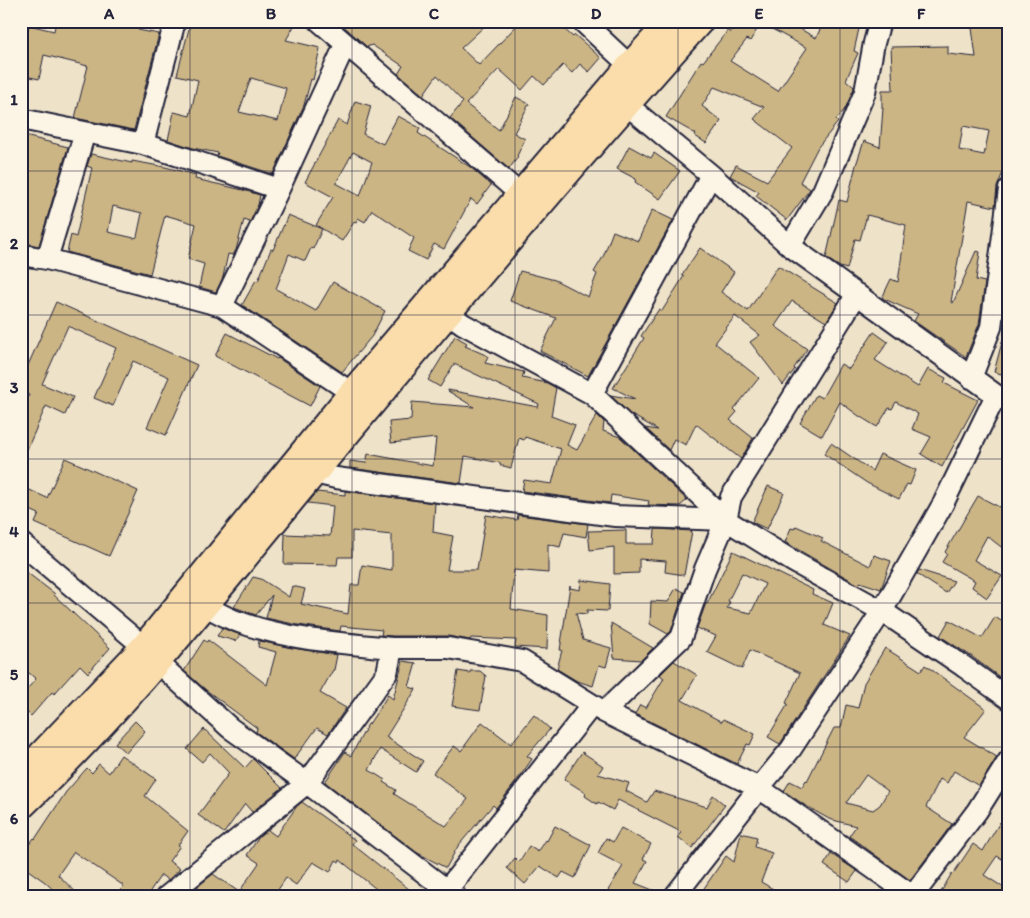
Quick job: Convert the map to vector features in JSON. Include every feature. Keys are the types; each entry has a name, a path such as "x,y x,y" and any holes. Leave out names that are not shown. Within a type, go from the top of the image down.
{"main road":[{"path":"21,776 204,605 261,520 352,392 630,66 671,21"},
{"path":"21,806 49,780 261,520 314,473 626,104 700,21"}],"street":[{"path":"143,144 175,21"},
{"path":"319,21 520,194"},
{"path":"582,21 630,66"},
{"path":"790,246 823,191 865,92 880,21"},
{"path":"222,306 279,189 345,45"},
{"path":"626,104 711,175 790,246 1002,399 882,611 791,749 674,897"},
{"path":"21,119 143,144 279,189"},
{"path":"47,260 85,132"},
{"path":"592,394 711,175"},
{"path":"971,378 991,327 1005,252 1009,189"},
{"path":"21,255 47,260 222,306 352,392"},
{"path":"21,543 151,654 230,728 307,783 447,894 598,708 681,638 705,569 726,520 732,497 857,294"},
{"path":"448,313 463,324 592,394 726,520 794,562 882,611 1009,699"},
{"path":"314,473 336,478 615,516 726,520"},
{"path":"204,605 239,622 314,640 392,648 448,648 522,661 598,708 759,788 913,897 977,811 1009,760"},
{"path":"166,897 307,783 387,673 392,648"}],"building":[{"path":"56,21 117,21 138,25 138,30 159,34 134,130 75,118 88,66 44,55 39,79 21,75 21,58 29,25 54,31"},
{"path":"191,21 297,21 286,40 320,48 313,80 311,79 304,105 273,174 217,156 218,153 168,140 174,112 190,116 198,80 177,75","holes":["251,78 286,88 278,121 239,112"]},
{"path":"338,21 490,21 461,48 479,65 521,21 555,21 573,37 575,35 601,58 589,72 580,64 572,73 563,65 544,85 534,76 522,90 499,69 466,104 499,130 516,97 529,104 514,133 525,139 518,157 509,169 450,118 463,102 437,75 423,95 398,74 403,66 372,45 367,47"},
{"path":"738,21 786,21 816,38 824,21 848,21 860,24 854,51 858,53 846,80 854,89 845,109 836,120 838,122 818,147 800,182 810,189 787,220 756,196 759,192 730,176 736,165 767,181 792,148 754,119 764,107 714,87 702,106 721,121 706,143 695,136 696,134 666,117 701,61 703,62 728,30 730,33","holes":["761,23 807,48 778,91 730,61 747,39 750,41"]},
{"path":"971,21 1006,21 1009,30 1009,148 1004,170 997,187 995,207 968,201 951,302 953,303 976,251 980,252 976,280 985,282 979,324 966,357 914,321 918,314 882,298 891,279 898,282 906,225 867,215 860,240 855,239 847,269 826,258 839,200 847,202 864,141 880,147 883,108 882,90 893,90 891,47 948,46 948,54 976,57","holes":["963,126 989,131 984,155 959,150"]},
{"path":"355,101 371,106 363,134 383,144 398,116 420,128 418,133 470,167 491,185 477,204 471,199 444,249 434,244 426,260 408,251 414,238 372,210 365,222 358,218 356,223 354,222 342,241 316,225 333,197 305,182 338,120 347,125","holes":["353,152 372,162 360,196 336,183"]},
{"path":"21,135 68,147 39,246 21,242 28,209 21,208"},
{"path":"629,146 651,158 654,153 680,171 660,199 635,182 636,179 617,169"},
{"path":"91,154 132,163 132,161 165,167 196,175 195,179 260,195 258,205 250,222 244,220 236,250 233,255 228,254 223,277 216,292 199,287 204,264 188,259 196,224 165,215 150,274 67,252 71,235 76,237 92,168 87,166","holes":["113,206 142,213 137,237 108,232"]},
{"path":"652,210 673,220 588,376 540,351 556,318 510,301 520,271 555,280 588,297 597,274 594,272 603,257 613,231 638,241"},
{"path":"288,215 322,229 305,261 289,254 276,289 316,311 333,282 385,311 372,336 342,372 242,305 256,280 258,281"},
{"path":"700,248 734,272 721,292 748,311 778,266 838,303 826,322 792,301 775,326 807,349 783,385 750,342 760,335 735,316 715,343 759,378 734,409 737,412 730,420 753,438 741,459 696,424 686,445 674,439 669,450 645,428 658,430 630,414 610,395 635,399 613,388 644,338 641,336 659,309 662,311"},
{"path":"56,302 197,365 166,435 147,427 169,377 133,361 113,406 94,398 116,348 68,326 42,384 73,397 65,415 46,406 21,463 21,413 29,395 21,391 21,381"},
{"path":"1005,331 1009,332 1009,376 994,372"},
{"path":"874,332 888,342 875,360 918,387 928,369 946,378 944,383 978,400 942,467 921,454 931,437 912,429 918,414 896,402 892,409 889,408 877,427 840,402 822,436 800,423 816,395 822,398 841,364 849,369"},
{"path":"227,333 278,358 320,386 310,406 215,356"},
{"path":"455,336 467,343 465,346 488,356 485,363 524,372 522,378 547,383 556,388 551,416 575,425 567,445 577,450 597,415 604,422 603,431 620,437 687,500 680,506 648,505 649,501 611,495 610,503 522,491 524,480 552,484 561,449 525,437 524,440 519,438 511,468 500,465 500,463 465,456 461,483 350,468 350,461 366,463 368,454 433,466 436,438 391,443 389,422 411,420 412,402 474,407 448,390 538,407 539,404 454,364 440,387 428,380"},
{"path":"831,443 872,471 880,454 916,470 910,485 907,484 899,499 867,483 824,454"},
{"path":"65,458 138,491 109,556 35,523 39,514 21,506 21,486 47,498"},
{"path":"768,486 784,493 767,529 752,522"},
{"path":"345,491 435,503 433,532 453,536 447,570 477,570 486,515 517,520 518,515 588,524 586,537 564,533 560,547 548,544 548,573 514,570 511,609 548,615 547,649 515,647 516,640 471,638 470,640 448,636 393,636 381,635 382,630 341,626 340,631 298,625 266,618 272,595 256,615 234,607 253,577 261,579 289,597 292,586 305,589 301,604 348,614 351,585 359,585 362,565 392,570 392,535 352,531 352,557 338,557 337,565 284,564 285,534 330,536 333,506 308,503 317,492 345,495"},
{"path":"978,496 1009,512 1009,553 987,536 974,560 1002,576 987,598 972,587 975,581 942,562 947,554 945,552"},
{"path":"796,526 823,538 821,541 870,566 874,555 891,561 881,589 860,582 859,585 785,542 791,528 794,529"},
{"path":"655,529 692,531 684,575 665,572 666,561 639,559 639,573 614,574 614,547 590,550 588,531 626,530 626,544 654,544"},
{"path":"733,551 813,590 812,594 833,603 824,625 850,636 780,744 768,737 788,704 786,703 800,673 750,650 742,669 707,652 716,636 697,628","holes":["742,573 765,584 751,613 727,608 730,602 728,601"]},
{"path":"21,568 55,594 110,648 88,673 80,665 31,716 21,707 21,696 36,679 21,666"},
{"path":"919,570 954,581 946,593 917,574"},
{"path":"581,580 610,584 608,611 587,610 587,614 576,613 583,640 611,648 606,667 599,665 593,686 577,681 557,669 562,650 560,650 570,586 570,588 580,590"},
{"path":"676,588 684,592 671,631 668,634 650,624 651,601 668,602"},
{"path":"995,617 1009,626 1009,684 940,636 949,620 982,638"},
{"path":"611,623 653,648 641,660 614,658"},
{"path":"222,628 241,635 236,641 217,636"},
{"path":"204,640 207,642 208,640 267,685 276,652 258,647 259,641 337,655 334,670 320,693 346,708 328,734 317,728 294,759 256,732 257,728 184,671"},
{"path":"885,648 921,671 925,665 986,709 964,737 997,757 979,786 954,771 947,783 940,779 926,807 952,824 910,880 849,836 856,826 829,819 784,791 790,781 802,787 807,781 834,728 841,728 846,705 858,708 864,683","holes":["866,775 888,791 880,805 873,810 846,803"]},
{"path":"403,661 416,663 409,687 416,689 386,737 423,761 416,772 380,749 369,770 396,790 394,794 446,826 468,799 433,773 454,746 461,751 482,722 511,744 534,715 550,729 527,756 532,759 521,775 496,808 493,805 458,846 446,868 416,852 325,782 345,752 351,756 368,724 388,695 393,699"},
{"path":"674,661 697,675 682,700 722,722 723,719 755,734 750,745 747,744 737,764 635,714 640,705 646,708 664,678 660,675"},
{"path":"458,671 470,673 470,671 480,671 486,676 480,710 452,706"},
{"path":"135,721 145,731 126,753 115,743"},
{"path":"204,729 245,768 253,759 282,788 252,812 245,804 224,833 198,815 229,773 210,753 202,762 187,749"},
{"path":"582,752 603,766 598,774 629,783 626,791 647,802 654,791 707,807 713,795 725,805 692,848 678,837 681,832 618,800 613,810 598,802 597,804 585,796 586,793 564,779"},
{"path":"121,755 156,779 145,796 188,831 169,861 180,869 168,880 161,875 146,897 113,897 124,886 74,852 58,875 81,897 61,897 45,882 21,865 21,855 35,839 66,792 87,768 92,773 99,764 109,773"},
{"path":"302,802 355,840 352,844 419,897 376,897 380,892 340,860 339,862 336,860 330,872 313,862 296,885 286,878 273,897 190,897 196,888 213,874 239,892 259,863 247,855 259,837 268,830 276,836 297,806"},
{"path":"1000,822 1009,827 1009,863 997,856 984,875 1009,891 1009,897 938,897 952,873 973,844 983,851"},
{"path":"555,826 591,845 575,878 563,872 559,878 540,866 525,884 507,868 515,858 519,862 529,846 538,852 547,841"},
{"path":"621,828 651,844 643,859 647,861 635,883 663,894 662,897 604,897 623,866 598,853 606,838 613,842"},
{"path":"741,833 757,837 755,847 772,853 761,882 787,897 698,897 726,856 734,862"},
{"path":"831,854 857,871 849,882 824,865"}]}
